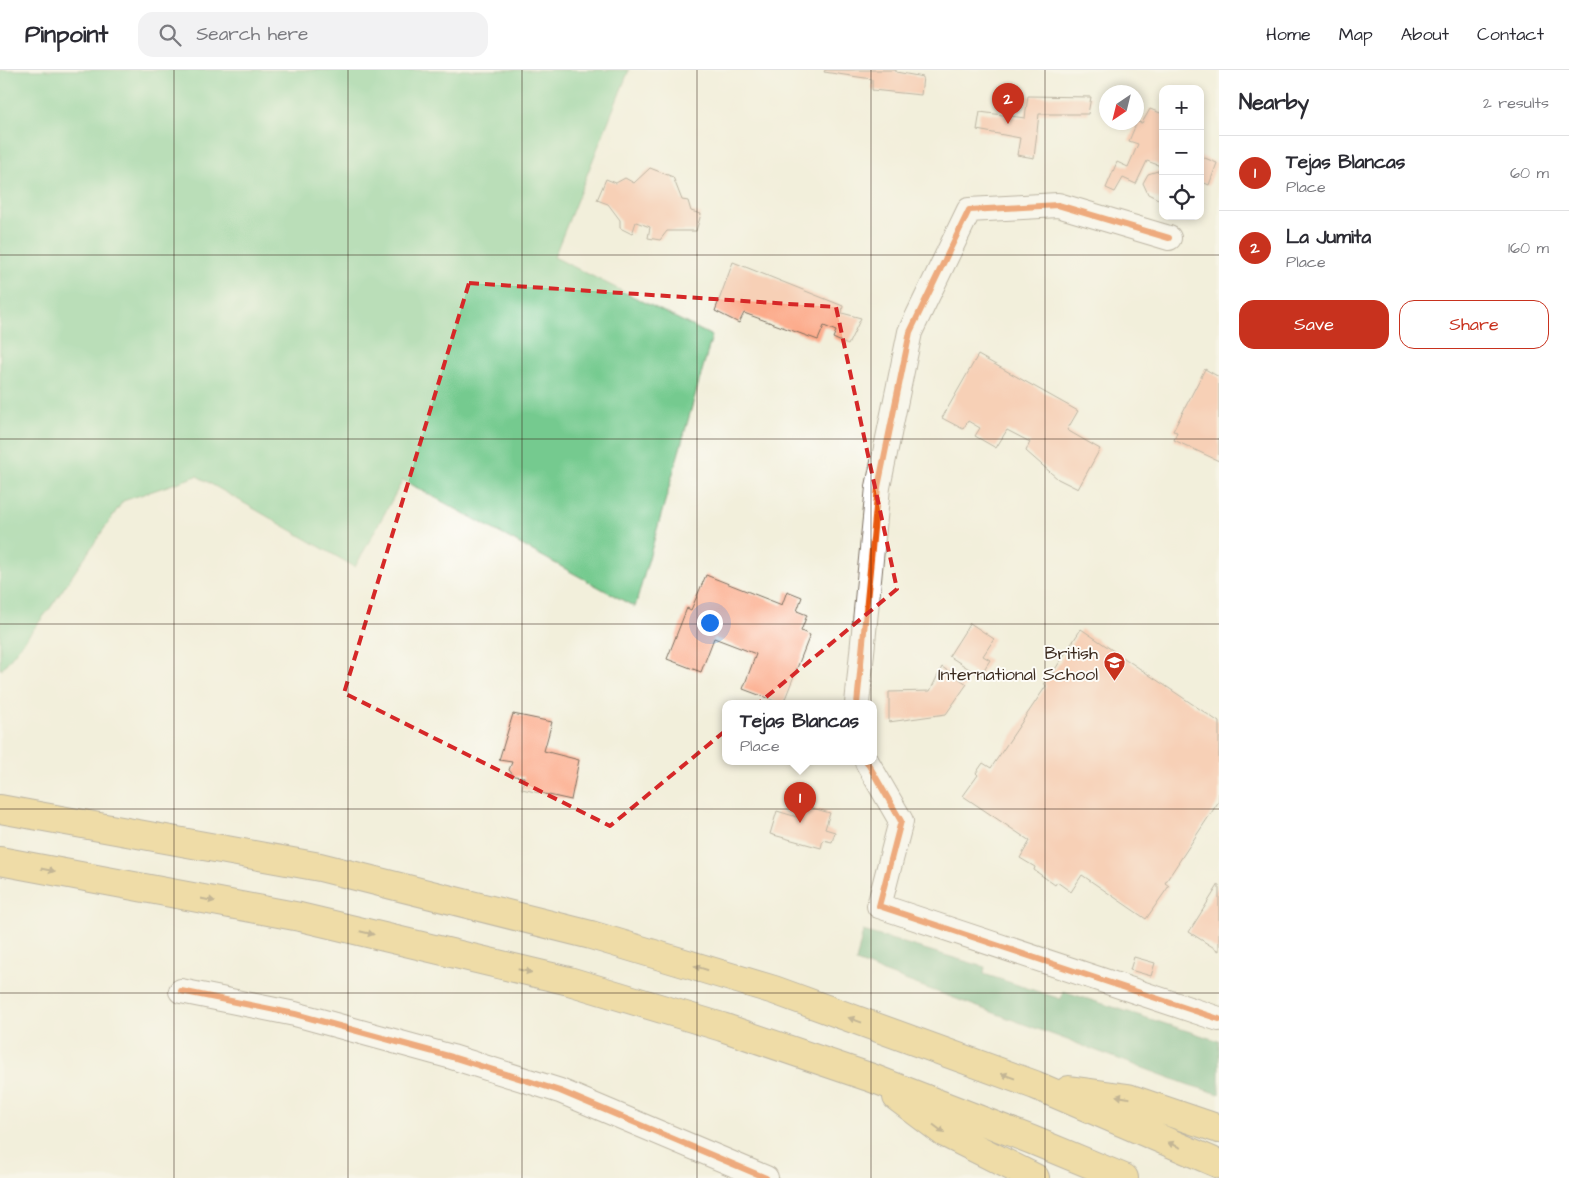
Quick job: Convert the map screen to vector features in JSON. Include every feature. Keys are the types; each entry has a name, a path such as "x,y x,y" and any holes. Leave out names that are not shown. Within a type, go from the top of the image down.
{"highway":[{"path":"0,809 320,867 591,935 774,990 1034,1085 1219,1164"},
{"path":"0,861 300,917 569,981 722,1027 872,1078 1124,1178"},
{"path":"872,1078 945,1133 1035,1178"},
{"path":"1034,1085 1128,1098 1219,1129"}],"street":[{"path":"857,700 878,487 910,332 969,210 1058,205 1168,238"},
{"path":"869,765 901,821 879,906 1219,1019"},
{"path":"181,991 295,1014 452,1057 551,1088 766,1178"}],"highlighted area":[{"path":"469,283 836,307 897,589 610,826 344,693"}],"green space":[{"path":"0,70 629,70 554,257 712,336 635,607 403,480 355,567 197,476 123,501 51,607 2,669 0,669"},
{"path":"863,931 985,967 984,974 1061,999 1063,991 1219,1041 1219,1094 1189,1085 856,962"}],"building":[{"path":"825,70 896,70 896,72 923,77 921,95 872,90 872,79 824,72"},
{"path":"1028,96 1091,97 1088,114 1039,114 1034,158 1017,155 1020,138 977,130 980,112 1025,118"},
{"path":"1150,109 1159,112 1159,167 1147,161 1136,184 1123,178 1115,192 1106,188 1117,162 1128,167 1138,144 1129,141 1134,130 1144,130 1144,120"},
{"path":"1204,158 1217,163 1209,185 1204,183"},
{"path":"650,168 673,177 682,200 688,201 691,211 701,214 696,231 667,231 660,240 648,238 650,227 636,222 632,234 620,228 620,220 608,204 597,200 606,179 616,183 625,178 634,183"},
{"path":"1159,171 1159,199 1148,194 1143,183 1148,174"},
{"path":"733,262 843,306 842,313 861,318 848,345 833,338 836,331 824,326 818,340 744,313 739,323 715,311"},
{"path":"978,355 1078,411 1067,430 1100,449 1078,489 1058,479 1026,451 1030,442 1007,430 996,448 975,436 980,428 968,421 963,429 942,418"},
{"path":"1205,369 1219,377 1219,461 1174,440 1177,432 1173,431"},
{"path":"706,575 782,605 787,591 802,597 797,611 807,615 801,631 810,635 785,700 772,700 743,689 756,654 714,638 701,672 667,659 687,608 691,610"},
{"path":"970,623 994,639 983,656 990,660 980,676 949,656"},
{"path":"1081,629 1219,722 1219,801 1165,883 1169,886 1146,919 1082,875 1071,892 1057,882 1055,885 1034,870 1035,867 1020,858 1030,841 963,796 978,775 976,773 983,763 991,768 1046,686 1044,683 1050,673 1052,674"},
{"path":"942,667 967,684 946,714 889,722 889,692 930,691"},
{"path":"513,714 552,722 544,751 579,760 571,800 522,789 524,777 514,776 509,770 512,762 499,760"},
{"path":"801,805 830,813 825,829 835,832 832,842 823,840 821,848 770,834 777,811 797,817"},
{"path":"1219,884 1219,951 1189,932"},
{"path":"1134,957 1155,963 1151,976 1130,970"}],"cycle path":[{"path":"857,700 878,487 910,332 969,210 1058,205 1169,238"},
{"path":"869,765 901,821 879,906 1219,1019"},
{"path":"181,991 295,1014 452,1057 560,1091 766,1178"}],"place":[{"name":"La Jumita","path":"1008,124"},
{"name":"British International School","path":"1114,682"},
{"name":"Tejas Blancas","path":"800,823"}]}
